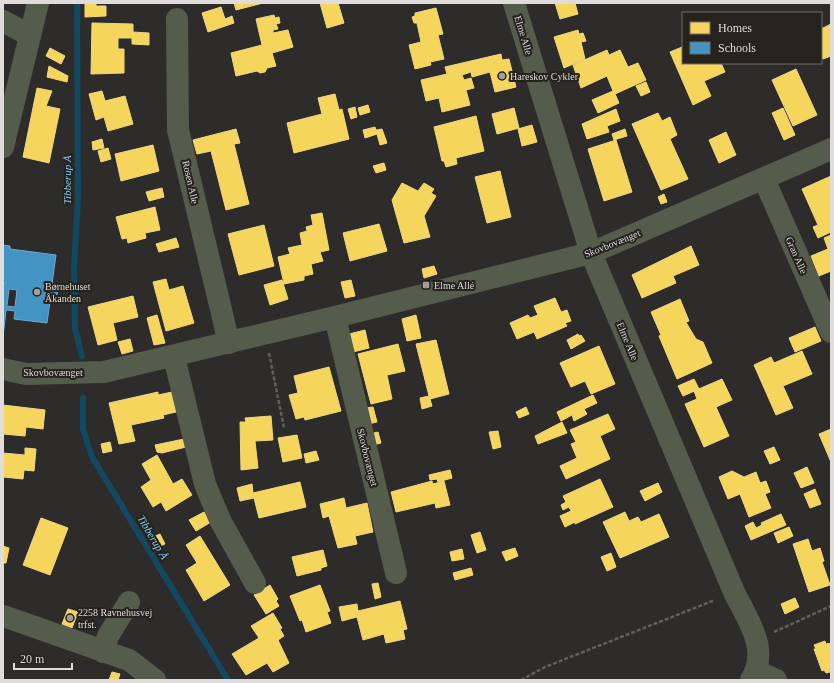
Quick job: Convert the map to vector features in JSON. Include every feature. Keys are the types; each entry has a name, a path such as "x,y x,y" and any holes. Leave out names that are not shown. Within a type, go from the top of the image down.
{"street":[{"path":"3,147 38,3"},
{"name":"Elme Alle","path":"514,3 591,253 734,592 758,640 761,677"},
{"name":"Rosen Alle","path":"177,19 178,130 229,343"},
{"path":"3,21 29,35"},
{"name":"Skovbovænget","path":"3,369 26,374 104,372 229,343 591,253 831,149"},
{"name":"Gran Alle","path":"764,179 831,332"},
{"name":"Skovbovænget","path":"335,317 396,573"},
{"path":"174,356 205,484 220,520 255,583"},
{"path":"96,649 108,636 129,602"},
{"path":"3,616 129,660 155,680"}],"path":[{"path":"265,334 284,428"},
{"path":"521,680 545,667 734,592"},
{"path":"758,640 831,606"}],"building: Homes":[{"path":"85,3 96,3 96,6 106,6 106,16 85,17"},
{"path":"234,3 263,3 236,10"},
{"path":"320,3 338,3 344,23 327,28"},
{"path":"555,3 575,3 578,14 560,19"},
{"path":"221,7 225,19 232,16 234,23 208,32 202,13"},
{"path":"436,8 443,34 438,35 444,59 430,62 431,65 415,69 409,45 421,42 417,23 414,23 412,17 415,16 415,13"},
{"path":"274,15 275,18 279,17 280,23 276,24 278,29 273,30 273,33 288,30 293,47 272,53 276,66 267,68 265,72 260,73 257,71 236,76 231,53 262,45 256,19"},
{"path":"92,23 133,24 133,32 149,33 149,45 132,44 132,38 118,38 118,49 124,49 124,73 91,74"},
{"path":"831,24 831,56 823,59 822,56 822,28"},
{"path":"578,30 579,34 583,33 586,41 581,42 585,59 564,68 554,37"},
{"path":"682,47 682,64 721,64 725,72 704,81 711,96 693,105 670,52"},
{"path":"50,48 65,56 61,64 46,56"},
{"path":"607,50 609,55 620,50 628,67 638,63 646,80 615,94 619,103 598,113 592,100 613,91 607,76 581,88 573,65"},
{"path":"501,54 502,60 509,59 516,87 495,92 490,72 472,77 471,72 462,75 464,80 471,78 474,88 466,90 470,105 442,112 439,98 426,101 421,80 447,74 445,67"},
{"path":"49,66 68,76 67,82 47,77"},
{"path":"796,69 817,115 793,126 772,80"},
{"path":"646,82 650,92 641,96 636,86"},
{"path":"37,88 52,91 46,106 60,109 49,163 23,157"},
{"path":"102,91 105,101 125,96 133,124 108,131 104,117 96,120 89,94"},
{"path":"335,94 339,110 342,109 349,139 294,153 287,123 322,114 318,98"},
{"path":"368,105 370,112 360,115 358,108"},
{"path":"355,107 357,117 351,119 348,109"},
{"path":"514,108 519,128 497,134 492,114"},
{"path":"783,108 795,135 784,140 772,113"},
{"path":"616,109 620,121 607,126 609,132 587,139 582,124"},
{"path":"658,113 662,121 670,117 677,135 670,139 688,179 661,190 632,124"},
{"path":"476,116 484,151 456,158 457,164 446,167 444,161 442,161 434,127"},
{"path":"532,125 537,142 522,146 518,129"},
{"path":"375,127 376,130 382,129 387,143 380,145 377,134 365,138 363,130"},
{"path":"236,129 240,143 234,144 249,204 226,210 211,151 197,154 193,140"},
{"path":"625,129 627,136 614,140 612,134"},
{"path":"726,132 736,155 719,163 709,140"},
{"path":"102,139 104,148 93,150 92,142"},
{"path":"616,140 632,192 604,201 588,149"},
{"path":"153,145 159,171 121,181 115,154"},
{"path":"108,148 111,159 101,162 98,151"},
{"path":"384,163 386,170 376,173 373,166"},
{"path":"500,171 511,217 487,223 475,177"},
{"path":"831,176 831,232 818,238 813,227 818,225 802,189"},
{"path":"402,183 418,191 424,183 434,189 431,193 436,196 424,216 430,237 404,243 392,200"},
{"path":"162,188 164,197 149,201 146,192"},
{"path":"664,194 667,202 661,204 658,197"},
{"path":"155,207 160,230 145,233 146,238 128,243 127,238 122,239 116,217"},
{"path":"322,213 329,250 320,252 323,261 311,264 313,274 304,276 304,280 284,284 278,257 290,254 288,248 302,245 300,233 307,231 306,227 313,225 311,215"},
{"path":"379,224 387,251 350,261 343,233"},
{"path":"264,225 274,266 239,275 228,234"},
{"path":"831,235 831,271 819,276 811,256 828,249 824,238"},
{"path":"176,238 179,247 159,252 156,244"},
{"path":"691,246 699,265 673,276 676,283 642,298 632,275"},
{"path":"434,266 437,274 424,278 422,269"},
{"path":"166,279 169,290 183,286 194,323 166,331 153,282"},
{"path":"282,280 288,299 270,305 264,285"},
{"path":"351,280 355,296 345,298 341,282"},
{"path":"133,296 138,317 113,323 117,340 98,345 88,307"},
{"path":"555,298 561,312 567,310 571,321 565,323 567,326 537,339 534,332 517,339 510,323 528,315 530,318 538,315 534,306"},
{"path":"680,299 689,321 686,322 687,324 696,339 703,342 712,363 677,379 659,336 661,335 651,312"},
{"path":"157,315 165,343 154,345 147,318"},
{"path":"416,315 421,338 407,341 402,319"},
{"path":"815,327 821,341 795,352 789,338"},
{"path":"365,330 369,348 353,352 349,334"},
{"path":"578,334 579,336 581,335 585,341 571,349 567,340"},
{"path":"130,339 133,351 122,354 118,342"},
{"path":"436,340 449,394 430,399 432,406 422,409 420,398 429,396 416,344"},
{"path":"398,344 405,371 387,375 392,399 371,404 358,354"},
{"path":"599,346 615,384 591,394 585,381 571,387 560,363"},
{"path":"802,351 812,374 783,386 793,408 776,415 754,365 771,357 774,363"},
{"path":"329,367 341,411 305,420 304,417 296,419 289,395 298,393 294,376"},
{"path":"694,379 699,389 683,396 678,386"},
{"path":"722,379 732,400 716,407 729,436 704,447 685,404 697,399 694,391"},
{"path":"158,392 158,395 172,392 176,412 163,415 164,418 131,425 135,441 119,444 109,403"},
{"path":"593,395 597,403 584,409 587,414 574,421 572,415 561,421 557,412"},
{"path":"3,405 45,410 43,429 26,427 25,436 3,434"},
{"path":"373,407 377,422 368,424 365,408"},
{"path":"526,407 529,414 519,418 516,412"},
{"path":"608,414 615,429 600,436 610,459 566,479 560,466 577,458 571,444 576,442 570,430"},
{"path":"271,416 273,440 255,441 258,468 241,470 240,422 246,422 245,418"},
{"path":"562,422 567,433 538,444 535,436"},
{"path":"831,429 831,462 819,434"},
{"path":"498,431 501,447 493,449 489,432"},
{"path":"378,432 381,443 373,445 370,434"},
{"path":"297,435 302,458 283,462 278,438"},
{"path":"184,439 186,447 162,453 157,452 155,445"},
{"path":"110,442 112,451 103,453 101,444"},
{"path":"774,447 780,460 770,464 764,451"},
{"path":"25,448 36,449 34,471 24,470 23,479 3,477 3,453 25,455"},
{"path":"316,451 319,460 306,463 304,454"},
{"path":"157,455 173,484 182,479 192,495 166,511 161,502 153,507 141,487 151,480 142,464"},
{"path":"807,467 814,483 801,488 794,473"},
{"path":"450,470 452,478 438,482 437,479 430,480 429,475"},
{"path":"732,471 744,477 756,472 760,483 766,481 770,492 765,494 771,508 749,517 740,494 728,499 719,477"},
{"path":"600,479 613,507 565,527 560,516 571,511 569,507 563,510 561,505 566,502 563,496"},
{"path":"432,481 433,484 444,481 450,505 436,508 435,503 396,512 391,492"},
{"path":"300,482 306,507 259,518 254,498 240,501 237,488 252,484 253,493"},
{"path":"658,483 662,492 645,501 640,491"},
{"path":"815,489 821,504 810,508 804,494"},
{"path":"344,498 346,508 367,503 373,532 355,536 357,544 338,548 329,516 323,518 320,504"},
{"path":"204,512 211,522 196,531 189,520"},
{"path":"625,512 629,521 638,517 641,522 659,514 669,537 620,558 603,522"},
{"path":"781,514 786,525 751,540 745,526 753,522 756,528 762,525 761,523"},
{"path":"41,518 68,528 50,575 23,565"},
{"path":"789,527 793,536 778,543 774,533"},
{"path":"480,532 486,550 477,553 471,535"},
{"path":"160,534 165,544 158,547 153,537"},
{"path":"200,536 230,585 204,601 186,570 197,563 186,545"},
{"path":"808,539 812,551 820,548 824,561 822,562 830,585 809,592 793,544"},
{"path":"3,546 9,548 6,563 3,563"},
{"path":"515,548 518,556 506,561 502,552"},
{"path":"462,549 464,559 452,561 450,552"},
{"path":"323,550 327,566 321,568 321,570 297,576 292,557"},
{"path":"611,553 616,567 607,571 601,557"},
{"path":"471,568 473,575 455,580 453,573"},
{"path":"378,583 381,597 375,599 372,584"},
{"path":"270,585 278,599 276,601 279,606 266,614 254,595"},
{"path":"320,585 330,611 327,612 331,623 306,632 302,620 300,621 290,596"},
{"path":"795,598 799,607 785,614 781,604"},
{"path":"400,601 407,629 403,630 405,639 386,643 384,634 363,640 357,617 342,621 339,607 357,604 358,611"},
{"name":"2258 Ravnehusvej trfst.","path":"68,609 78,612 72,628 62,624"},
{"path":"273,613 282,628 280,629 284,636 278,640 289,663 273,672 267,663 246,675 232,654 259,638 251,626"},
{"path":"825,641 826,644 831,643 831,668 829,668 830,672 826,673 824,670 822,671 814,649 816,649 814,645"},
{"path":"112,672 120,674 118,680 109,680"}],"building: Schools":[{"name":"Børnehuset Åkanden","path":"3,245 10,246 10,249 56,255 52,284 58,285 57,295 51,294 47,323 14,319 15,311 6,310 3,337 3,282 5,283 5,280 3,279","holes":["9,289 17,290 15,307 7,306"]}],"waterway":[{"name":"Tibberup Å","path":"77,3 78,199 74,267 75,329 82,356"},
{"name":"Tibberup Å","path":"83,398 83,429 92,457 228,680"}],"place":[{"name":"Hareskov Cykler","path":"502,76"},
{"name":"Elme Allé","path":"426,285"},
{"name":"Børnehuset Åkanden","path":"37,292"},
{"name":"2258 Ravnehusvej trfst.","path":"70,618"}]}
